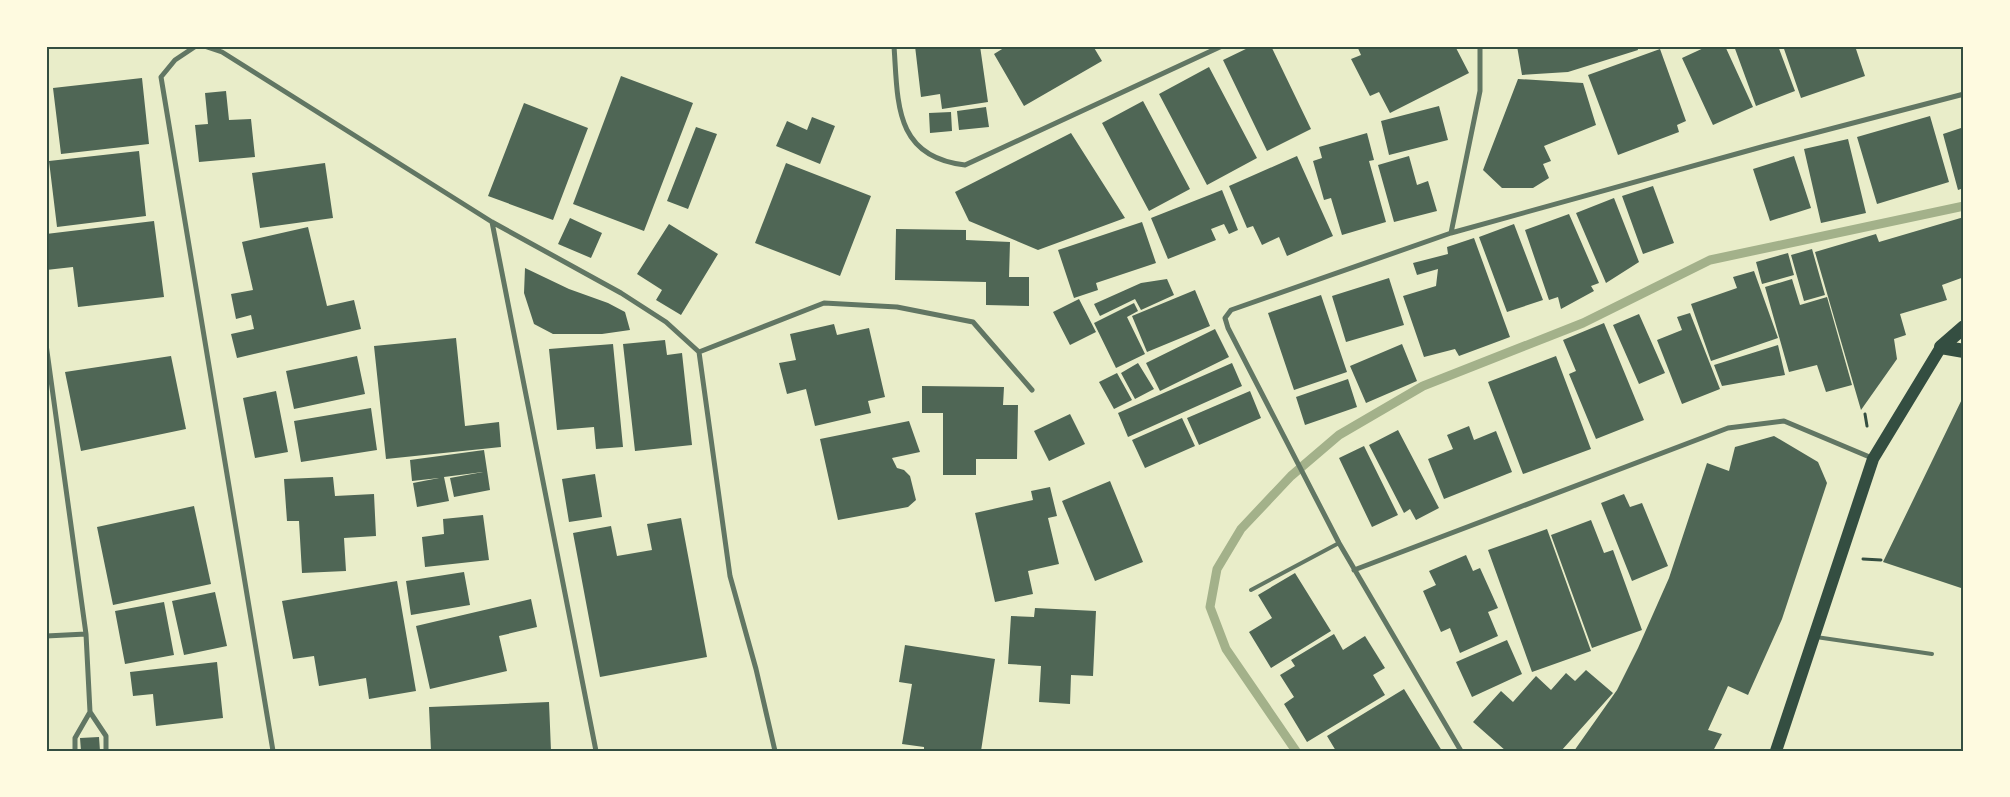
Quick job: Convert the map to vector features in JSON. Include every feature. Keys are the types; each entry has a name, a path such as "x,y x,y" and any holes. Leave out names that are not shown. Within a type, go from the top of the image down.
{"highway":[{"path":"1941,347 1964,327"},
{"path":"1941,347 1964,341"},
{"path":"1941,347 1964,352"}],"main road":[{"path":"1776,751 1873,459 1941,347"}],"street":[{"path":"196,46 175,60 161,77 273,751"},
{"path":"204,46 222,52 492,222 621,293 666,322 700,352 730,576 756,669 775,751"},
{"path":"894,46 899,113 908,136 927,154 945,162 965,164 1222,46"},
{"path":"1451,233 1480,91 1480,46"},
{"path":"1461,751 1354,570 1320,508 1228,328 1225,318 1231,310 1451,233 1765,146 1964,94"},
{"path":"492,222 596,751"},
{"path":"700,352 824,303 897,307 973,322 1032,390"},
{"path":"46,344 86,634 90,712 106,736 106,751"},
{"path":"1354,570 1728,428 1784,421 1873,459"},
{"path":"46,636 86,634"},
{"path":"75,751 75,738 90,712"}],"lane":[{"path":"1251,590 1339,543"},
{"path":"1814,636 1932,654"}],"building":[{"path":"915,46 980,46 988,102 942,109 940,94 921,97"},
{"path":"1007,46 1093,46 1102,61 1024,106 994,54"},
{"path":"1252,46 1271,46 1311,129 1267,151 1223,60"},
{"path":"1357,46 1455,46 1469,73 1390,113 1379,92 1370,96 1351,59 1361,55"},
{"path":"1517,46 1637,46 1638,50 1568,72 1522,75"},
{"path":"1708,46 1725,46 1753,107 1713,125 1682,58"},
{"path":"1734,46 1778,46 1795,91 1756,106"},
{"path":"1783,46 1855,46 1865,76 1801,98"},
{"path":"1660,49 1686,121 1677,125 1679,132 1618,155 1588,75"},
{"path":"1209,67 1257,158 1207,185 1159,94"},
{"path":"621,76 693,103 644,231 573,204"},
{"path":"142,78 149,144 61,154 53,88"},
{"path":"1518,79 1583,83 1596,125 1544,146 1551,161 1543,164 1549,178 1533,188 1502,188 1483,170"},
{"path":"226,91 229,120 251,119 255,157 199,162 195,125 208,124 205,93"},
{"path":"1143,101 1190,189 1149,211 1102,123"},
{"path":"524,103 588,128 553,220 488,196"},
{"path":"1439,106 1448,140 1389,155 1381,121"},
{"path":"986,107 989,127 959,130 957,111"},
{"path":"951,112 952,131 930,133 929,113"},
{"path":"1930,116 1949,182 1877,204 1857,137"},
{"path":"812,117 835,126 820,164 776,146 787,121 807,130"},
{"path":"696,127 717,134 688,209 667,201"},
{"path":"1964,127 1964,188 1958,190 1943,134"},
{"path":"1071,133 1125,218 1038,250 969,221 955,192"},
{"path":"1367,133 1374,160 1369,161 1386,222 1342,235 1331,198 1324,200 1313,161 1322,158 1319,147"},
{"path":"1848,139 1866,213 1821,223 1804,149"},
{"path":"139,151 146,216 57,227 49,161"},
{"path":"1297,156 1333,236 1287,256 1279,237 1262,245 1253,226 1247,228 1229,186"},
{"path":"1409,156 1417,185 1428,181 1437,211 1394,222 1378,165"},
{"path":"1794,156 1811,208 1770,221 1753,169"},
{"path":"325,163 333,218 260,228 252,173"},
{"path":"786,163 871,196 840,276 755,243"},
{"path":"1653,186 1674,243 1643,254 1622,196"},
{"path":"1222,190 1238,230 1229,234 1224,224 1211,229 1216,240 1168,259 1151,218"},
{"path":"1614,198 1639,262 1606,283 1576,213"},
{"path":"1569,214 1599,283 1591,286 1594,291 1561,309 1558,297 1549,300 1525,230"},
{"path":"1964,217 1964,277 1942,285 1947,300 1900,314 1906,335 1894,339 1897,359 1861,410 1815,252 1876,234 1879,242"},
{"path":"570,218 602,233 591,258 558,244"},
{"path":"154,221 164,297 78,307 73,267 46,270 46,234"},
{"path":"1142,222 1156,263 1096,283 1098,290 1074,298 1058,250"},
{"path":"669,224 718,254 681,315 656,300 662,290 637,274"},
{"path":"1514,224 1543,300 1507,312 1479,237"},
{"path":"308,227 327,306 354,300 361,329 237,358 231,334 254,329 251,315 236,319 231,294 253,290 242,242"},
{"path":"896,229 966,230 966,240 1010,242 1009,277 1029,277 1029,306 986,305 986,282 895,280"},
{"path":"1474,238 1510,337 1459,356 1455,349 1424,357 1403,296 1436,286 1438,269 1417,275 1413,263 1448,254 1447,247"},
{"path":"1812,249 1825,295 1804,301 1791,255"},
{"path":"1788,253 1794,275 1762,284 1756,262"},
{"path":"525,268 569,289 608,303 625,312 630,330 602,334 553,334 534,324 524,293"},
{"path":"1754,271 1778,338 1711,361 1691,304 1737,288 1733,277"},
{"path":"1389,278 1404,325 1346,342 1332,296"},
{"path":"1167,279 1174,295 1141,310 1135,299 1100,316 1094,304 1141,283"},
{"path":"1792,279 1800,305 1827,297 1852,385 1826,392 1817,365 1789,372 1765,287"},
{"path":"1195,290 1210,326 1147,352 1132,316"},
{"path":"1321,295 1347,372 1294,390 1268,313"},
{"path":"1079,299 1096,332 1070,345 1053,312"},
{"path":"1134,303 1138,311 1127,317 1145,354 1116,368 1094,323"},
{"path":"1690,313 1720,389 1682,404 1657,340 1682,330 1677,317"},
{"path":"1639,314 1665,373 1639,384 1613,325"},
{"path":"1604,323 1644,420 1596,439 1569,374 1576,371 1563,340"},
{"path":"834,324 837,335 869,328 885,397 868,401 871,413 815,426 806,389 787,394 779,363 796,360 790,334"},
{"path":"1215,329 1229,357 1160,391 1146,363"},
{"path":"456,338 465,426 499,422 501,447 386,459 374,346"},
{"path":"665,340 667,355 682,353 692,445 635,451 623,344"},
{"path":"613,344 623,447 596,449 594,427 557,430 549,349"},
{"path":"1402,344 1417,381 1366,403 1350,366"},
{"path":"1778,345 1785,375 1722,386 1714,365"},
{"path":"171,356 186,429 81,451 65,372"},
{"path":"357,356 365,394 294,409 286,371"},
{"path":"1556,356 1591,449 1523,474 1488,382"},
{"path":"1138,363 1154,389 1135,399 1121,373"},
{"path":"1232,363 1242,386 1128,437 1118,413"},
{"path":"1117,373 1132,400 1114,409 1099,382"},
{"path":"1348,379 1357,407 1305,425 1296,397"},
{"path":"922,386 1004,387 1003,405 1018,405 1017,459 976,459 976,475 943,475 943,413 922,413"},
{"path":"276,391 288,452 255,458 243,398"},
{"path":"1250,391 1261,418 1199,445 1187,418"},
{"path":"1964,395 1964,589 1883,562"},
{"path":"371,408 377,450 301,462 294,421"},
{"path":"1070,414 1085,444 1049,461 1034,431"},
{"path":"1182,418 1195,446 1145,468 1132,440"},
{"path":"909,421 920,452 892,458 897,468 904,470 910,476 916,500 908,507 838,520 820,439"},
{"path":"1469,426 1474,440 1496,431 1512,472 1444,499 1428,459 1453,449 1447,435"},
{"path":"1398,430 1439,508 1416,520 1410,509 1404,513 1369,445"},
{"path":"1774,436 1818,462 1827,483 1782,619 1748,695 1728,686 1708,730 1722,734 1713,751 1574,751 1617,690 1638,648 1669,578 1707,463 1729,471 1735,447"},
{"path":"1364,446 1398,515 1372,527 1339,458"},
{"path":"484,450 490,490 454,497 450,478 483,472 444,477 449,501 417,507 413,483 439,478 412,481 410,460"},
{"path":"595,474 602,517 569,522 562,479"},
{"path":"333,477 335,496 374,494 376,536 344,538 346,571 302,573 299,521 287,521 284,479"},
{"path":"1110,481 1143,562 1095,581 1062,501"},
{"path":"1050,487 1057,516 1048,518 1059,564 1028,571 1033,594 995,602 975,513 1033,500 1031,491"},
{"path":"1624,494 1630,507 1642,503 1668,566 1632,581 1601,503"},
{"path":"194,506 211,584 113,605 97,527"},
{"path":"483,515 489,560 425,567 422,537 444,534 443,519"},
{"path":"681,518 707,657 600,677 573,533 611,526 617,556 652,550 647,524"},
{"path":"1591,520 1604,553 1613,550 1642,630 1592,648 1551,535"},
{"path":"1547,529 1591,651 1532,672 1488,550"},
{"path":"1466,555 1473,571 1480,568 1498,608 1488,612 1498,636 1460,653 1450,628 1441,632 1423,591 1436,585 1429,571"},
{"path":"464,572 470,605 411,615 406,581"},
{"path":"1295,573 1331,631 1271,668 1249,632 1272,618 1258,595"},
{"path":"397,581 416,691 369,699 366,678 319,686 314,656 293,659 282,601"},
{"path":"215,592 227,646 184,655 172,601"},
{"path":"531,599 537,627 499,636 507,671 430,689 416,626"},
{"path":"164,602 174,655 125,664 115,611"},
{"path":"1035,608 1096,611 1093,676 1071,675 1070,704 1039,702 1041,666 1008,664 1011,616 1034,617"},
{"path":"1334,634 1343,650 1365,636 1385,668 1373,675 1385,695 1307,742 1284,704 1294,697 1280,675 1295,666 1291,660"},
{"path":"1507,640 1522,674 1472,697 1456,662"},
{"path":"905,645 995,659 981,751 924,751 924,747 902,744 912,684 899,682"},
{"path":"217,662 223,718 156,726 153,694 133,696 130,672"},
{"path":"1586,670 1613,693 1561,751 1506,751 1473,722 1501,691 1513,702 1536,676 1551,690 1566,673 1575,681"},
{"path":"1404,689 1442,751 1336,751 1327,736"},
{"path":"549,702 551,751 431,751 429,707"},
{"path":"99,737 100,751 81,751 80,738"}],"waterway":[{"path":"1296,751 1226,649 1210,607 1217,569 1241,529 1291,476 1339,435 1423,386 1583,323 1710,260 1964,206"}]}
